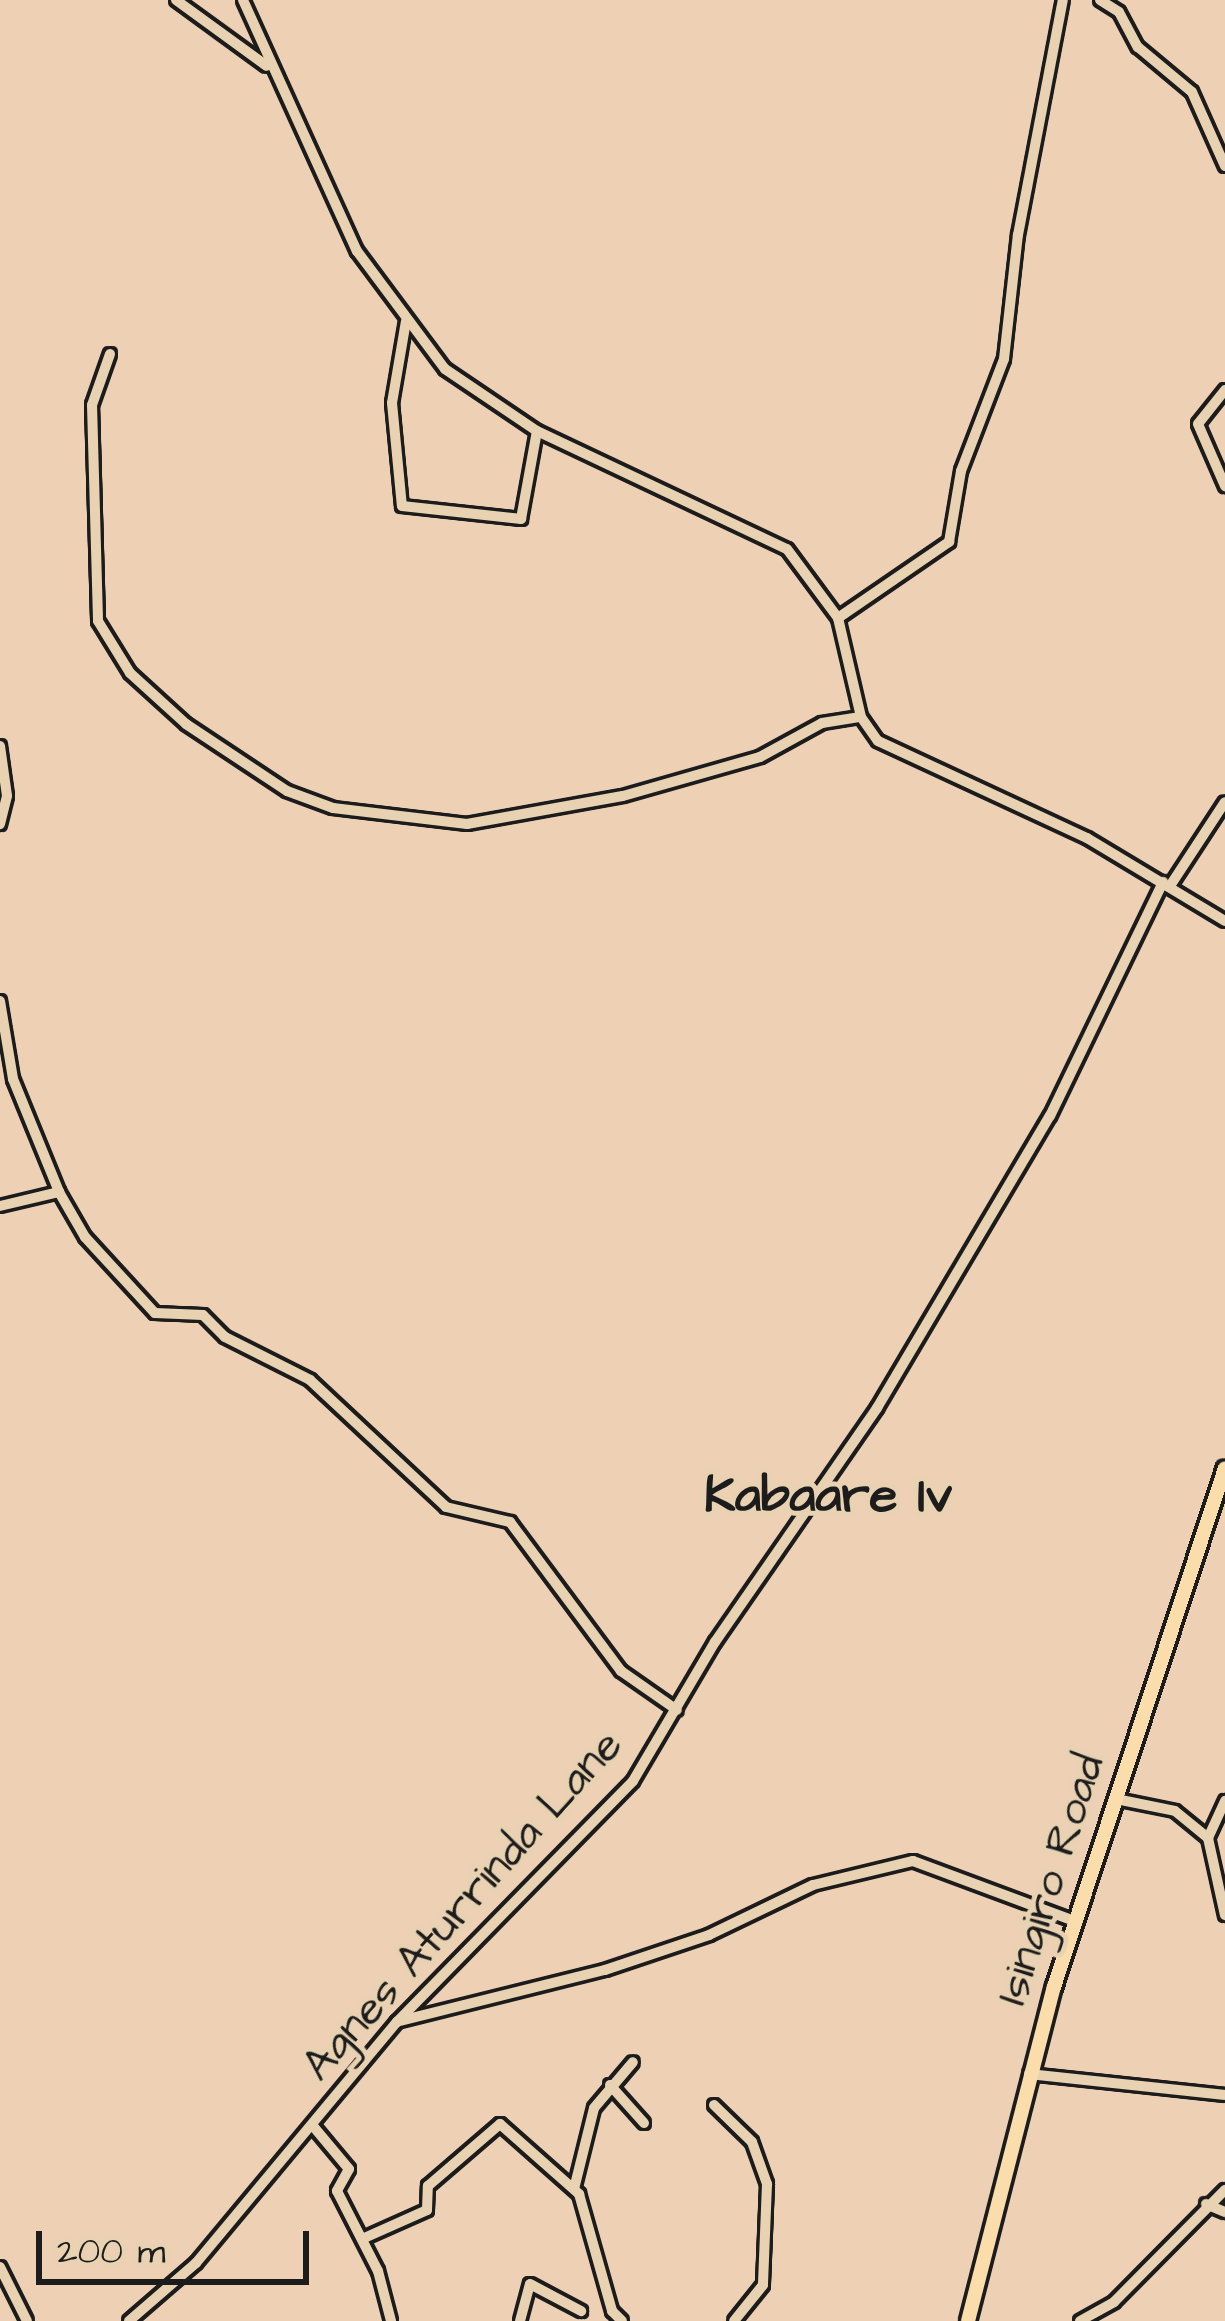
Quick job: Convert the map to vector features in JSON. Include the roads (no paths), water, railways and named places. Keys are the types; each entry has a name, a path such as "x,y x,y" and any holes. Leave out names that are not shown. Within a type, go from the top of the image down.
{"main road":[{"name":"Isingiro Road","path":"968,2321 1030,2074 1225,1468"}],"street":[{"path":"176,0 269,68"},
{"path":"243,0 269,68 357,251 446,369 538,431 787,549 838,618 861,717 878,741 908,759 1087,838 1225,921"},
{"path":"838,618 949,542 961,471 1004,359 1022,213 1064,0"},
{"path":"1100,0 1119,12 1138,47 1192,92 1224,170"},
{"path":"406,321 392,403 402,506 521,519 538,431"},
{"path":"110,354 92,404 98,621 130,673 186,724 287,791 333,808 467,824 623,796 760,757 822,723 861,717"},
{"path":"1225,390 1198,424 1225,486"},
{"path":"0,746 7,796 0,824"},
{"name":"Agnes Aturrinda Lane","path":"129,2321 196,2263 397,2022 634,1781 715,1642 877,1408 1050,1116 1166,884 1225,802"},
{"path":"0,1000 14,1079 59,1192 85,1237 155,1313 203,1315 225,1337 285,1364 446,1507 510,1522 622,1671 677,1710"},
{"path":"0,1206 59,1192"},
{"path":"1116,1799 1175,1811 1209,1845 1225,1853"},
{"path":"1225,1801 1209,1845 1225,1915"},
{"path":"397,2022 605,1970 709,1935 813,1885 913,1861 1077,1922"},
{"path":"574,2189 595,2108 633,2062"},
{"path":"1030,2074 1225,2095"},
{"path":"610,2085 644,2123"},
{"path":"714,2105 752,2142 767,2183 763,2285 734,2321"},
{"path":"362,2240 427,2210 428,2186 495,2125 574,2189 593,2222 612,2312 622,2321"},
{"path":"313,2126 349,2169 337,2191 362,2240 391,2321"},
{"path":"1080,2321 1114,2302 1206,2204 1225,2190"},
{"path":"1206,2204 1225,2212"},
{"path":"0,2267 27,2321"},
{"path":"520,2321 530,2284 581,2311"}],"district":[{"name":"Kabaare Iv","path":"828,1497"}]}
